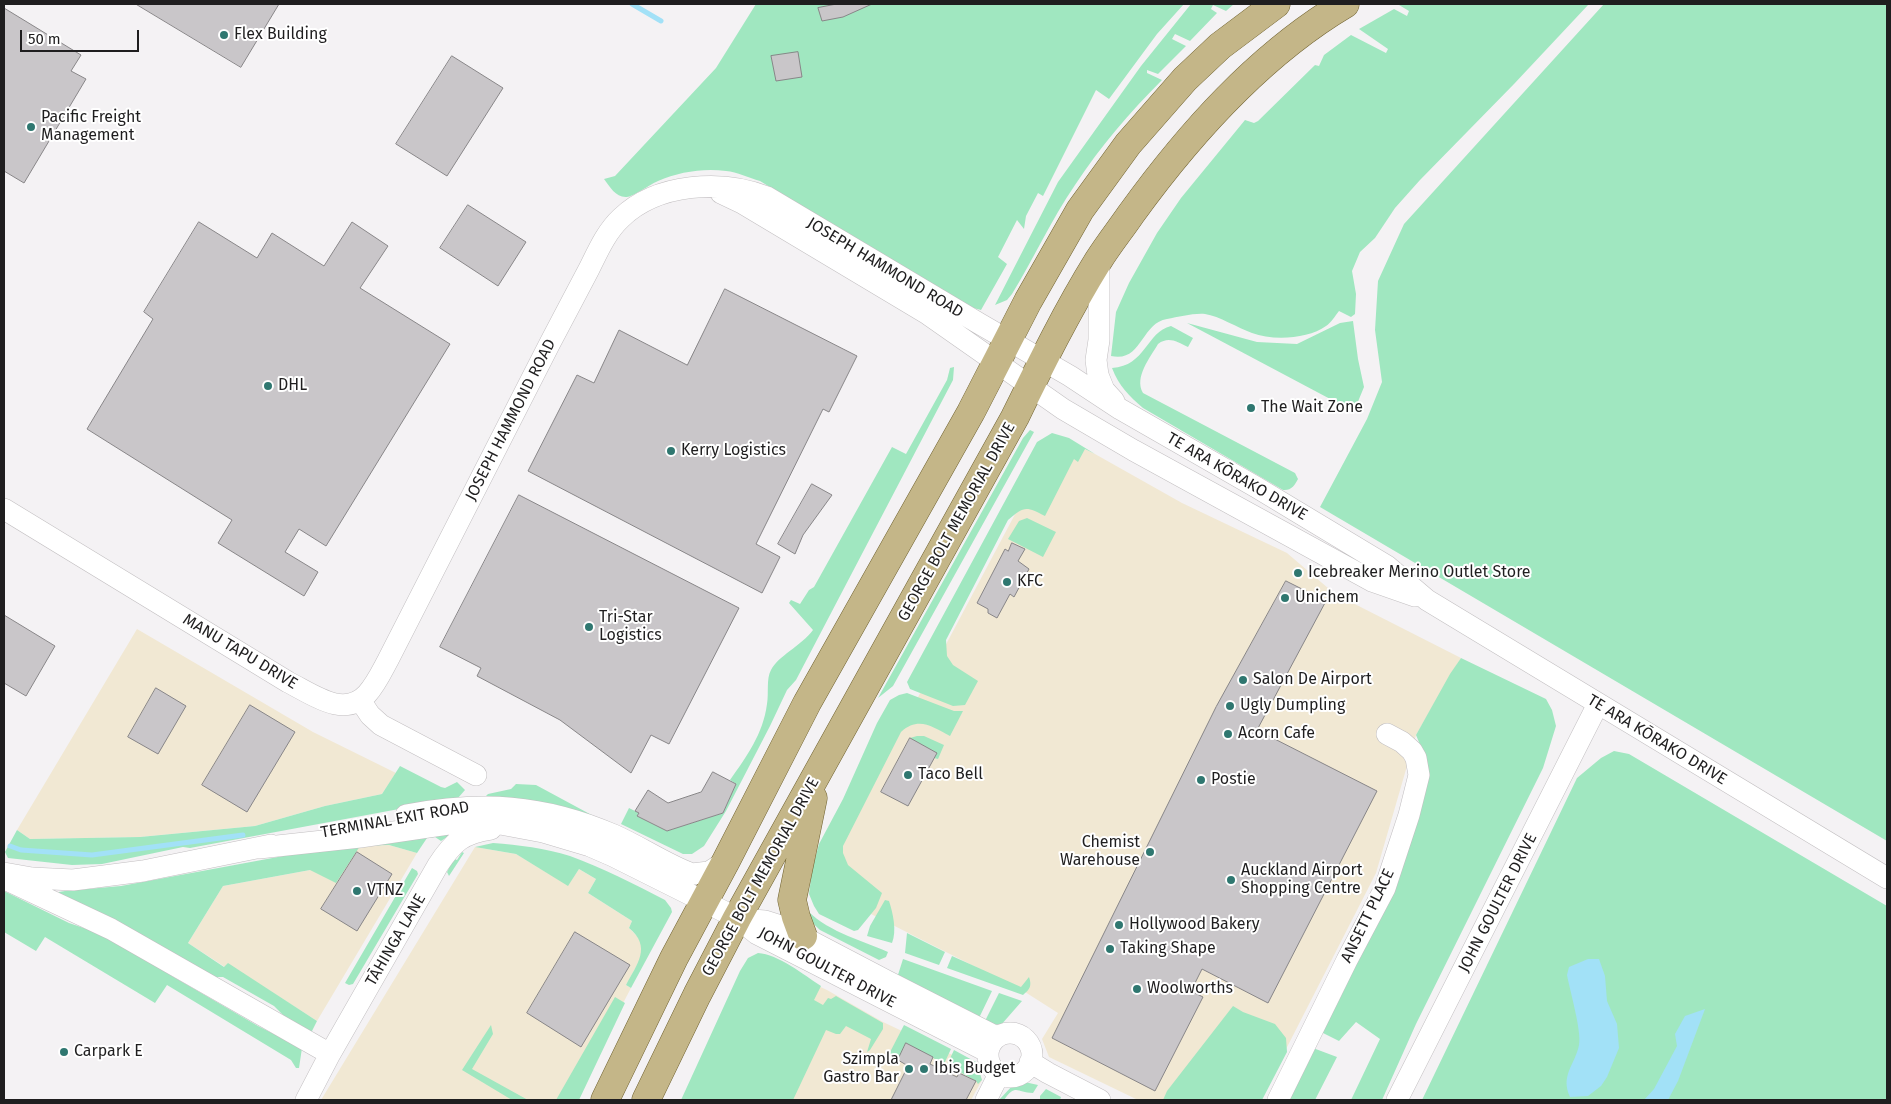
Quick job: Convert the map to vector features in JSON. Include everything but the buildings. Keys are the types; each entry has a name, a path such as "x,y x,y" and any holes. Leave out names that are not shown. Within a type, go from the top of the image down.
{"main road":[{"path":"605,1100 637,1030 807,703 1080,210 1128,144 1185,79 1220,46 1276,4"},
{"name":"GEORGE BOLT MEMORIAL DRIVE","path":"646,1100 737,918 1015,417 1043,360 1099,259 1144,197 1210,116 1236,90 1290,43 1345,4"},
{"path":"803,936 792,900 820,770"}],"street":[{"name":"JOSEPH HAMMOND ROAD","path":"360,700 372,688 388,660 605,238 620,218 643,202 669,191 702,187 726,194 926,313 1003,352"},
{"path":"1099,259 1099,340 1096,360 1098,375 1104,390 1120,409"},
{"name":"TE ARA KŌRAKO DRIVE","path":"1003,352 1043,360 1120,409 1256,487 1387,566 1427,600 1887,878"},
{"name":"TE ARA KŌRAKO DRIVE","path":"1003,352 1030,386 1063,409 1133,450 1372,581 1427,600"},
{"name":"MANU TAPU DRIVE","path":"4,509 288,682 333,704 349,704 360,700"},
{"path":"360,700 370,715 380,725 476,775"},
{"name":"JOHN GOULTER DRIVE","path":"1397,1100 1598,704"},
{"name":"ANSETT PLACE","path":"1278,1100 1346,960 1386,888 1409,815 1418,783 1416,758 1412,751 1402,742 1387,734"},
{"name":"TERMINAL EXIT ROAD","path":"4,873 32,878 73,880 143,871 259,848 372,822 450,808 478,806 522,809 573,820 616,836 692,874 709,872 726,861"},
{"name":"TERMINAL EXIT ROAD","path":"259,848 360,837 462,822 495,823 543,832 590,846 737,918"},
{"name":"TĀHINGA LANE","path":"306,1100 330,1054 438,865 450,848 465,836 477,831 522,828"},
{"path":"4,879 111,929 330,1054"},
{"name":"JOHN GOULTER DRIVE","path":"737,918 777,924 803,936 887,981 992,1044"},
{"name":"JOHN GOULTER DRIVE","path":"737,918 757,934 992,1044"},
{"path":"1008,1032 1020,1036 1029,1044 1031,1050 1030,1062 1027,1068 1017,1076 999,1074 990,1064 992,1044 1008,1032"},
{"path":"1030,1062 1100,1100"},
{"path":"986,1100 999,1074"}],"shaded area":[{"name":"Auckland Airport Shopping Centre","path":"1057,435 1182,503 1287,553 1335,594 1461,658 1416,735 1376,873 1260,1100 1138,1100 1049,1057 1042,1039 1058,1013 1025,992 867,912 851,872 837,850"},
{"path":"137,629 313,732 396,773 382,794 325,806 255,826 140,837 30,839 17,830"},
{"path":"389,845 417,853 317,1021 228,964 225,967 188,943 223,886 310,870 360,846"},
{"path":"475,847 516,854 568,885 579,869 596,879 588,893 632,921 629,928 641,943 641,958 626,985 631,988 572,1100 321,1100"},
{"path":"803,979 827,990 883,1022 978,1067 982,1080 971,1100 681,1100"}],"green space":[{"path":"756,4 1184,4 1157,34 1109,99 1096,90 1043,196 1038,193 1026,216 1024,229 1017,220 998,257 1007,264 981,310 966,306 760,181 743,175 717,170 683,173 658,181 627,197 616,194 604,179 615,176 716,68"},
{"path":"1191,4 1234,4 1226,11 1213,5 1211,9 1217,13 1190,41 1175,34 1172,39 1186,46 1158,74 1147,70 1147,73 1162,80 1127,117 1095,157 1058,212 1012,294 1007,300 995,305 1058,182 1141,66"},
{"path":"1589,4 1420,180 1395,208 1375,238 1360,252 1352,271 1356,294 1355,314 1351,317 1339,311 1330,323 1319,330 1310,334 1280,338 1260,336 1210,315 1186,315 1158,322 1129,354 1121,357 1111,356 1116,312 1129,283 1157,233 1181,198 1245,120 1254,123 1258,121 1315,65 1319,66 1324,55 1351,35 1386,53 1388,49 1359,29 1394,9 1407,16 1409,11 1399,5"},
{"path":"1604,4 1887,4 1887,841 1320,507 1367,419 1382,382 1375,330 1378,281 1404,224"},
{"path":"1353,321 1364,387 1357,404 1349,409 1187,323 1257,342 1297,344 1340,323"},
{"path":"1171,326 1193,338 1188,347 1169,340 1158,344 1147,361 1142,374 1140,381 1143,393 1295,473 1298,479 1288,490 1283,490 1143,408 1121,385 1112,368 1123,366 1132,361 1156,335 1163,329"},
{"path":"954,367 953,380 796,680 787,690 726,811 704,846 692,854 683,854 621,824 629,808 639,813 637,816 667,831 723,813 736,784 730,780 748,753 762,725 767,704 771,670 779,660 813,630 789,603 791,600 800,604 809,590 814,587 892,447 906,454 947,380 950,368"},
{"path":"1030,430 1034,432 893,686 878,698 1023,438"},
{"path":"1052,433 1069,438 1095,454 1085,449 1078,462 1074,459 1045,516 1033,510 1025,509 1008,520 946,640 947,656 953,665 978,681 965,705 953,706 910,689 907,682 1037,442"},
{"path":"1027,518 1056,532 1043,557 1008,539 1019,521"},
{"path":"1461,658 1546,699 1552,710 1556,726 1543,768 1416,1024 1382,1100 1351,1100 1380,1039 1356,1022 1339,1041 1321,1032 1423,802 1428,764 1416,735"},
{"path":"907,693 954,711 963,711 950,736 920,724 908,727 901,732 843,846 843,853 848,865 882,893 876,908 858,930 854,931 819,914 809,894 812,870 819,844 843,799 877,723 890,700"},
{"path":"924,736 944,745 938,759 934,758 937,753 910,738"},
{"path":"1614,751 1629,754 1887,906 1887,1100 1422,1100 1577,778 1601,758"},
{"path":"400,766 441,787 445,788 457,782 465,790 458,798 190,848 183,847 102,864 72,865 8,858 5,852 17,830 30,839 140,837 255,826 325,806 382,794"},
{"path":"516,784 536,785 612,826 486,796 511,789"},
{"path":"453,833 441,841 435,837 427,838 417,853 389,845 360,846 336,883 310,870 223,886 188,943 224,967 228,963 317,1021 309,1037 302,1034 274,1006 223,977 211,977 58,895 59,892 121,886 359,842"},
{"path":"493,843 532,847 570,856 630,882 665,900 672,912 631,988 626,985 638,963 641,949 640,942 629,928 632,921 588,893 596,879 579,869 568,886 516,854 475,847"},
{"path":"462,852 464,853 449,876 447,872 452,858 457,860"},
{"path":"412,868 418,874 353,984 345,983"},
{"path":"4,891 69,923 116,939 139,952 172,976 258,1026 302,1048 299,1068 296,1068 291,1060 167,985 155,1003 45,937 36,951 4,932"},
{"path":"885,900 889,901 893,916 894,933 892,943 867,936 870,926"},
{"path":"803,906 821,922 832,928 888,952 886,957 879,960 820,930 804,915"},
{"path":"907,933 945,952 939,965 905,953"},
{"path":"758,953 766,954 782,961 821,986 814,1000 823,1005 828,998 831,999 836,996 883,1023 883,1029 867,1052 871,1039 846,1026 840,1034 826,1030 793,1100 681,1100 740,971 748,958"},
{"path":"952,956 1021,987 1029,977 1030,987 1023,995 947,968"},
{"path":"903,959 992,991 979,1018 897,978"},
{"path":"999,993 1022,1001 1001,1025 984,1023"},
{"path":"615,997 625,1003 579,1100 556,1100"},
{"path":"1233,1006 1243,1012 1275,1024 1286,1038 1287,1052 1262,1100 1163,1100 1167,1091"},
{"path":"491,1025 493,1034 472,1069 528,1100 512,1100 462,1070"},
{"path":"904,1025 951,1049 944,1064 906,1043 898,1060 888,1056"},
{"path":"1313,1048 1337,1057 1315,1100 1288,1100"},
{"path":"954,1050 976,1062 982,1080 978,1084 976,1081 947,1065"},
{"path":"1020,1081 1038,1085 1033,1093 1014,1090 1004,1100 999,1100 1013,1085"},
{"path":"1046,1089 1061,1097 1060,1100 1040,1099 1040,1096"}],"water":[{"path":"1588,959 1599,959 1605,976 1607,1001 1617,1024 1619,1048 1607,1077 1601,1086 1588,1096 1570,1097 1567,1089 1567,1076 1577,1052 1579,1039 1567,975 1569,967"},
{"path":"1705,1009 1678,1081 1668,1100 1644,1100 1654,1089 1677,1046 1675,1034 1685,1016"}],"waterway":[{"path":"632,4 661,21"},
{"path":"10,846 21,850 92,855 243,835"}],"place":[{"name":"Flex Building","path":"224,35"},
{"name":"Pacific Freight Management","path":"31,127"},
{"name":"DHL","path":"268,386"},
{"name":"The Wait Zone","path":"1251,408"},
{"name":"Kerry Logistics","path":"671,451"},
{"name":"Icebreaker Merino Outlet Store","path":"1298,573"},
{"name":"KFC","path":"1007,582"},
{"name":"Unichem","path":"1285,598"},
{"name":"Tri-Star Logistics","path":"589,627"},
{"name":"Salon De Airport","path":"1243,680"},
{"name":"Ugly Dumpling","path":"1230,706"},
{"name":"Acorn Cafe","path":"1228,734"},
{"name":"Taco Bell","path":"908,775"},
{"name":"Postie","path":"1201,780"},
{"name":"Chemist Warehouse","path":"1150,852"},
{"name":"Auckland Airport Shopping Centre","path":"1231,880"},
{"name":"VTNZ","path":"357,891"},
{"name":"Hollywood Bakery","path":"1119,925"},
{"name":"Taking Shape","path":"1110,949"},
{"name":"Woolworths","path":"1137,989"},
{"name":"Carpark E","path":"64,1052"},
{"name":"Szimpla Gastro Bar","path":"909,1069"},
{"name":"Ibis Budget","path":"924,1069"}]}
